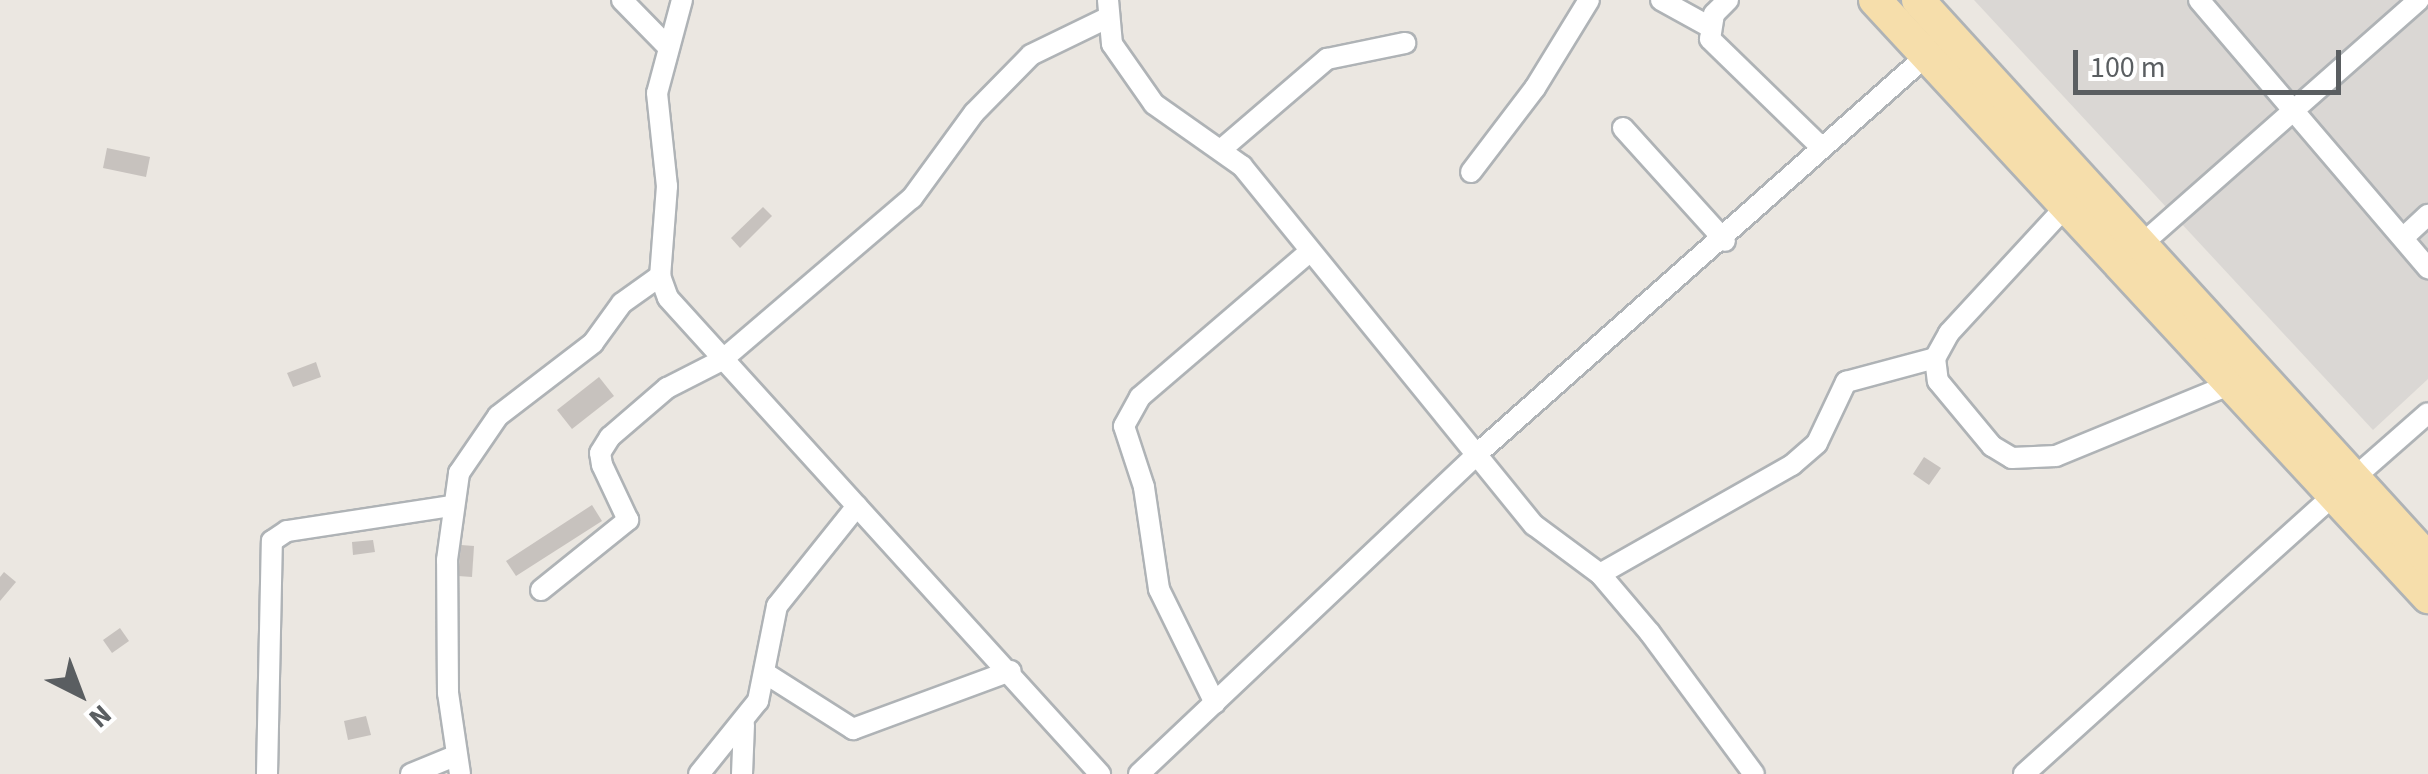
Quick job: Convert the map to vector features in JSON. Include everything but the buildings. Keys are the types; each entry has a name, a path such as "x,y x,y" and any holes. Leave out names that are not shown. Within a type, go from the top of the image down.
{"main road":[{"path":"1874,0 2068,203 2132,252 2234,383 2428,559"},
{"path":"1918,0 2132,252 2345,486 2428,597"}],"street":[{"path":"622,0 668,46"},
{"path":"682,0 656,93 666,186 660,276 668,298 1011,671 1100,774"},
{"path":"1470,172 1535,88 1588,0"},
{"path":"1660,0 1710,27"},
{"path":"1728,0 1710,27 1710,39 1819,145"},
{"path":"2199,0 2428,268"},
{"path":"2132,252 2420,0"},
{"path":"541,590 628,520 602,466 600,453 610,437 667,388 722,360 912,198 974,113 1031,55 1107,10 1112,44 1154,104 1223,148 1534,525 1600,574 1754,774"},
{"path":"1223,148 1327,58 1405,43"},
{"path":"1140,774 1477,454 1725,241 1819,145 1925,56"},
{"path":"1623,128 1725,241"},
{"path":"2068,203 1949,334 1935,358 1938,381 1992,446 2012,458 2056,456 2234,383"},
{"path":"2402,238 2428,215"},
{"path":"1216,703 1160,589 1144,486 1124,426 1140,397 1309,252"},
{"path":"411,774 458,765 448,693 450,506 459,474 498,416 593,343 622,303 660,276"},
{"path":"1600,574 1792,465 1817,444 1846,382 1935,358"},
{"path":"2024,774 2428,413"},
{"path":"267,774 272,542 286,531 450,506"},
{"path":"699,774 744,725 768,675 777,606 857,506"},
{"path":"768,675 853,728 1011,671"},
{"path":"742,774 744,725"},
{"path":"2042,758 2056,774"}],"shaded area":[{"path":"1974,0 2428,0 2428,379 2373,430"}]}
